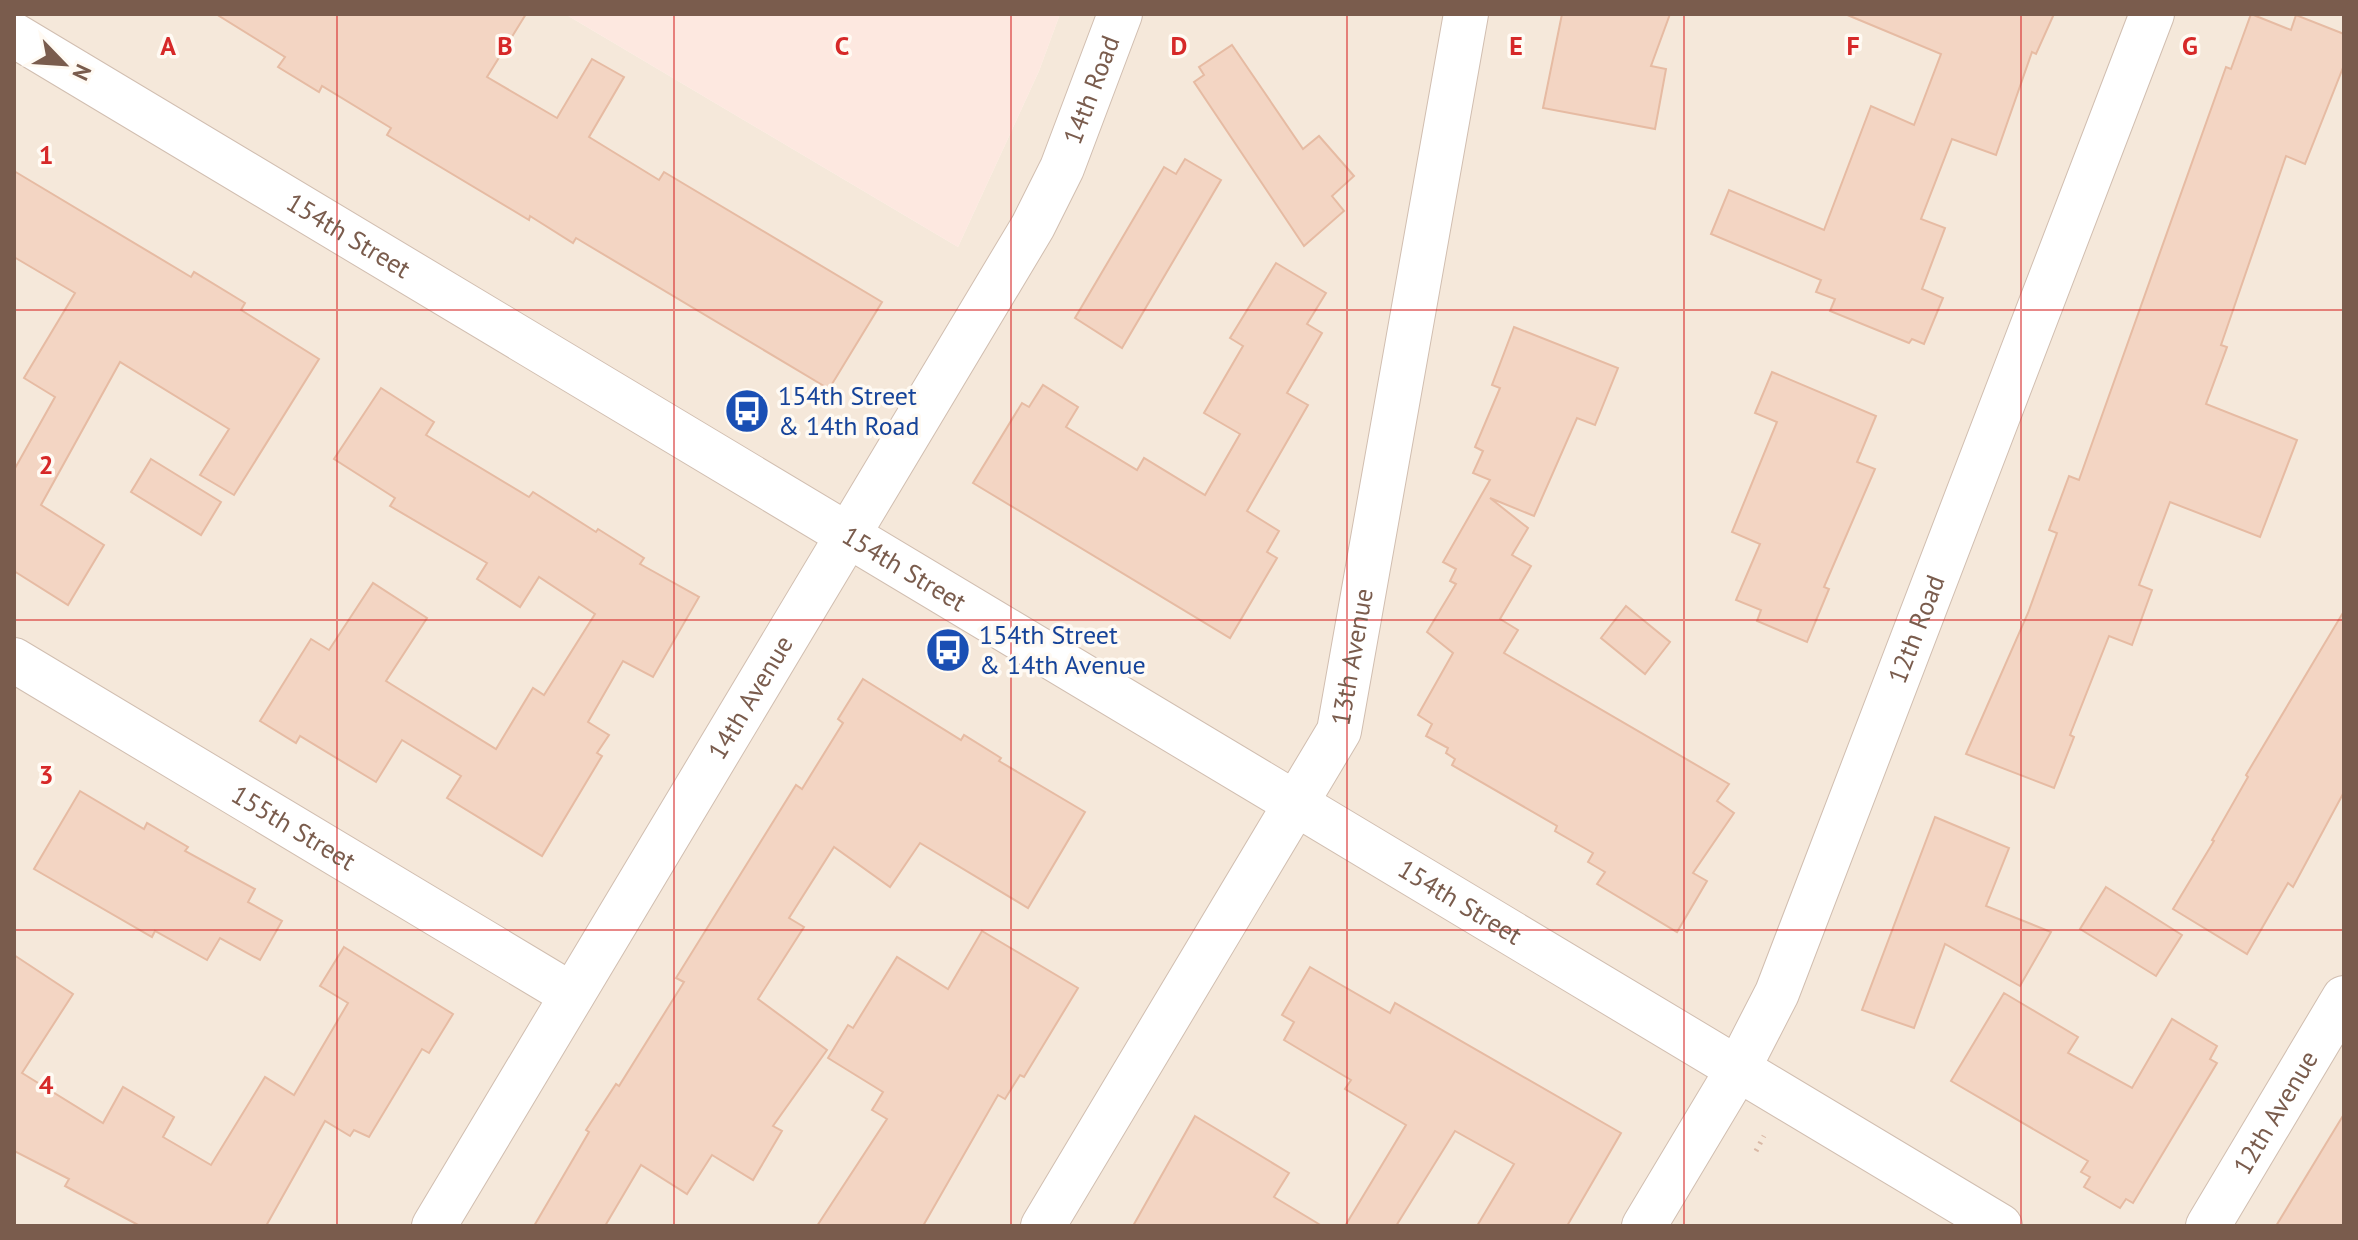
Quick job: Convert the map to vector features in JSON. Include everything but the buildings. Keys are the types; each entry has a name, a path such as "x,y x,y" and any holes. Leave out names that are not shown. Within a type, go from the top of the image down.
{"street":[{"name":"14th Road","path":"1062,168 1120,14"},
{"name":"13th Avenue","path":"1043,1226 1339,731 1466,14"},
{"name":"12th Road","path":"1644,1226 1738,1069 1777,993 2152,14"},
{"name":"154th Street","path":"14,35 848,536 1298,802 2000,1226"},
{"name":"14th Avenue","path":"434,1226 1033,226 1062,168"},
{"name":"155th Street","path":"14,660 572,995"},
{"name":"12th Avenue","path":"2208,1226 2344,998"}],"path":[{"path":"1756,1151 1764,1136"}],"shaded area":[{"path":"14,14 565,14 958,247 1039,71 1060,14 2344,14 2344,1226 14,1226"},
{"path":"565,14 1060,14 1039,71 958,247"}],"place":[{"name":"154th Street & 14th Road","path":"747,411"},
{"name":"154th Street & 14th Avenue","path":"948,650"}]}
